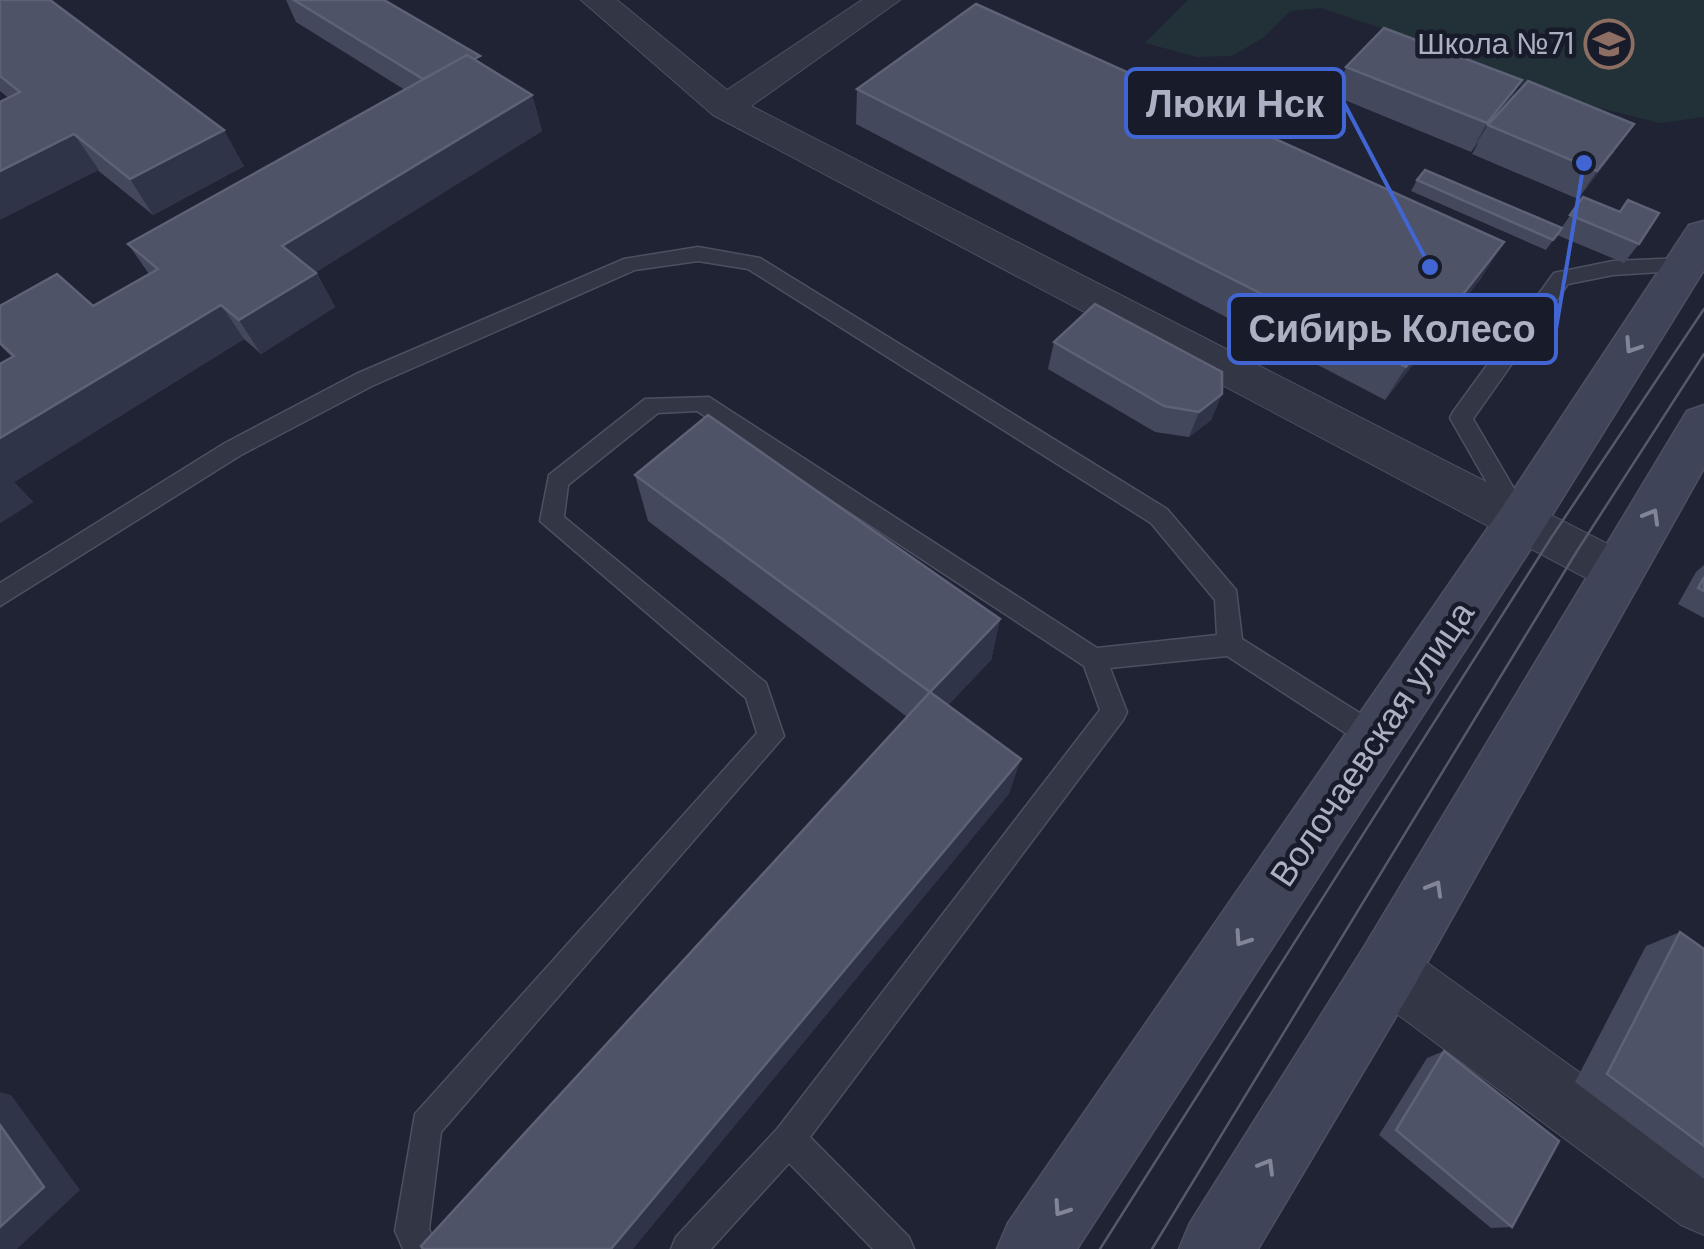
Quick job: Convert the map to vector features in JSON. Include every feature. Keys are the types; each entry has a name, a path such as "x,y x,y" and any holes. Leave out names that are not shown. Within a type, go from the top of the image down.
{"main road":[{"name":"Волочаевская улица","path":"1034,1249 1376,738 1694,250"},
{"path":"1216,1249 1387,970 1704,424"}],"street":[{"path":"597,0 726,106 1620,572"},
{"path":"726,106 884,0"},
{"path":"1387,970 1704,1202"}],"lane":[{"path":"1520,520 1461,418 1561,278 1694,250"},
{"path":"0,596 233,449 364,380 631,264 698,254 752,263 1159,516 1228,597 1230,645"},
{"path":"420,1249 412,1231 426,1124 772,736 757,691 552,521 558,481 653,405 701,403 1094,659 1114,712 789,1139 688,1249"},
{"path":"1094,659 1230,645 1376,738"},
{"path":"789,1139 897,1249"}],"shaded area":[{"path":"1188,0 1704,0 1704,117 1660,123 1531,91 1446,50 1321,8 1290,11 1263,38 1232,56 1197,57 1145,43"}],"building":[{"path":"0,0 50,0 224,130 130,179 74,134 0,171 0,102 20,92 0,76"},
{"path":"294,0 384,0 480,56 474,59 467,55 423,79"},
{"path":"976,4 1504,242 1406,367 857,89"},
{"path":"1384,28 1522,80 1487,123 1346,67"},
{"path":"467,55 532,95 282,246 316,273 239,320 221,305 0,438 0,364 14,356 0,343 0,306 57,274 93,306 158,269 128,244"},
{"path":"1528,81 1634,124 1597,171 1488,125"},
{"path":"1425,170 1562,228 1553,240 1417,180"},
{"path":"1583,197 1620,212 1628,200 1659,213 1639,244 1570,215"},
{"path":"1095,304 1222,372 1222,394 1199,412 1164,406 1054,342"},
{"path":"708,415 1000,619 930,692 635,475"},
{"path":"930,692 1021,759 611,1249 423,1249 421,1246"},
{"path":"1680,932 1704,949 1704,1146 1607,1074"},
{"path":"1444,1051 1559,1141 1512,1227 1396,1130"},
{"path":"0,1125 44,1187 0,1227"}],"tram line":[{"path":"1100,1249 1551,538 1704,309"},
{"path":"1152,1249 1577,551 1704,354"}],"place":[{"name":"Школа №71","path":"1609,44"},
{"name":"Сибирь Колесо","path":"1584,163"},
{"name":"Люки Нск","path":"1430,267"}]}
